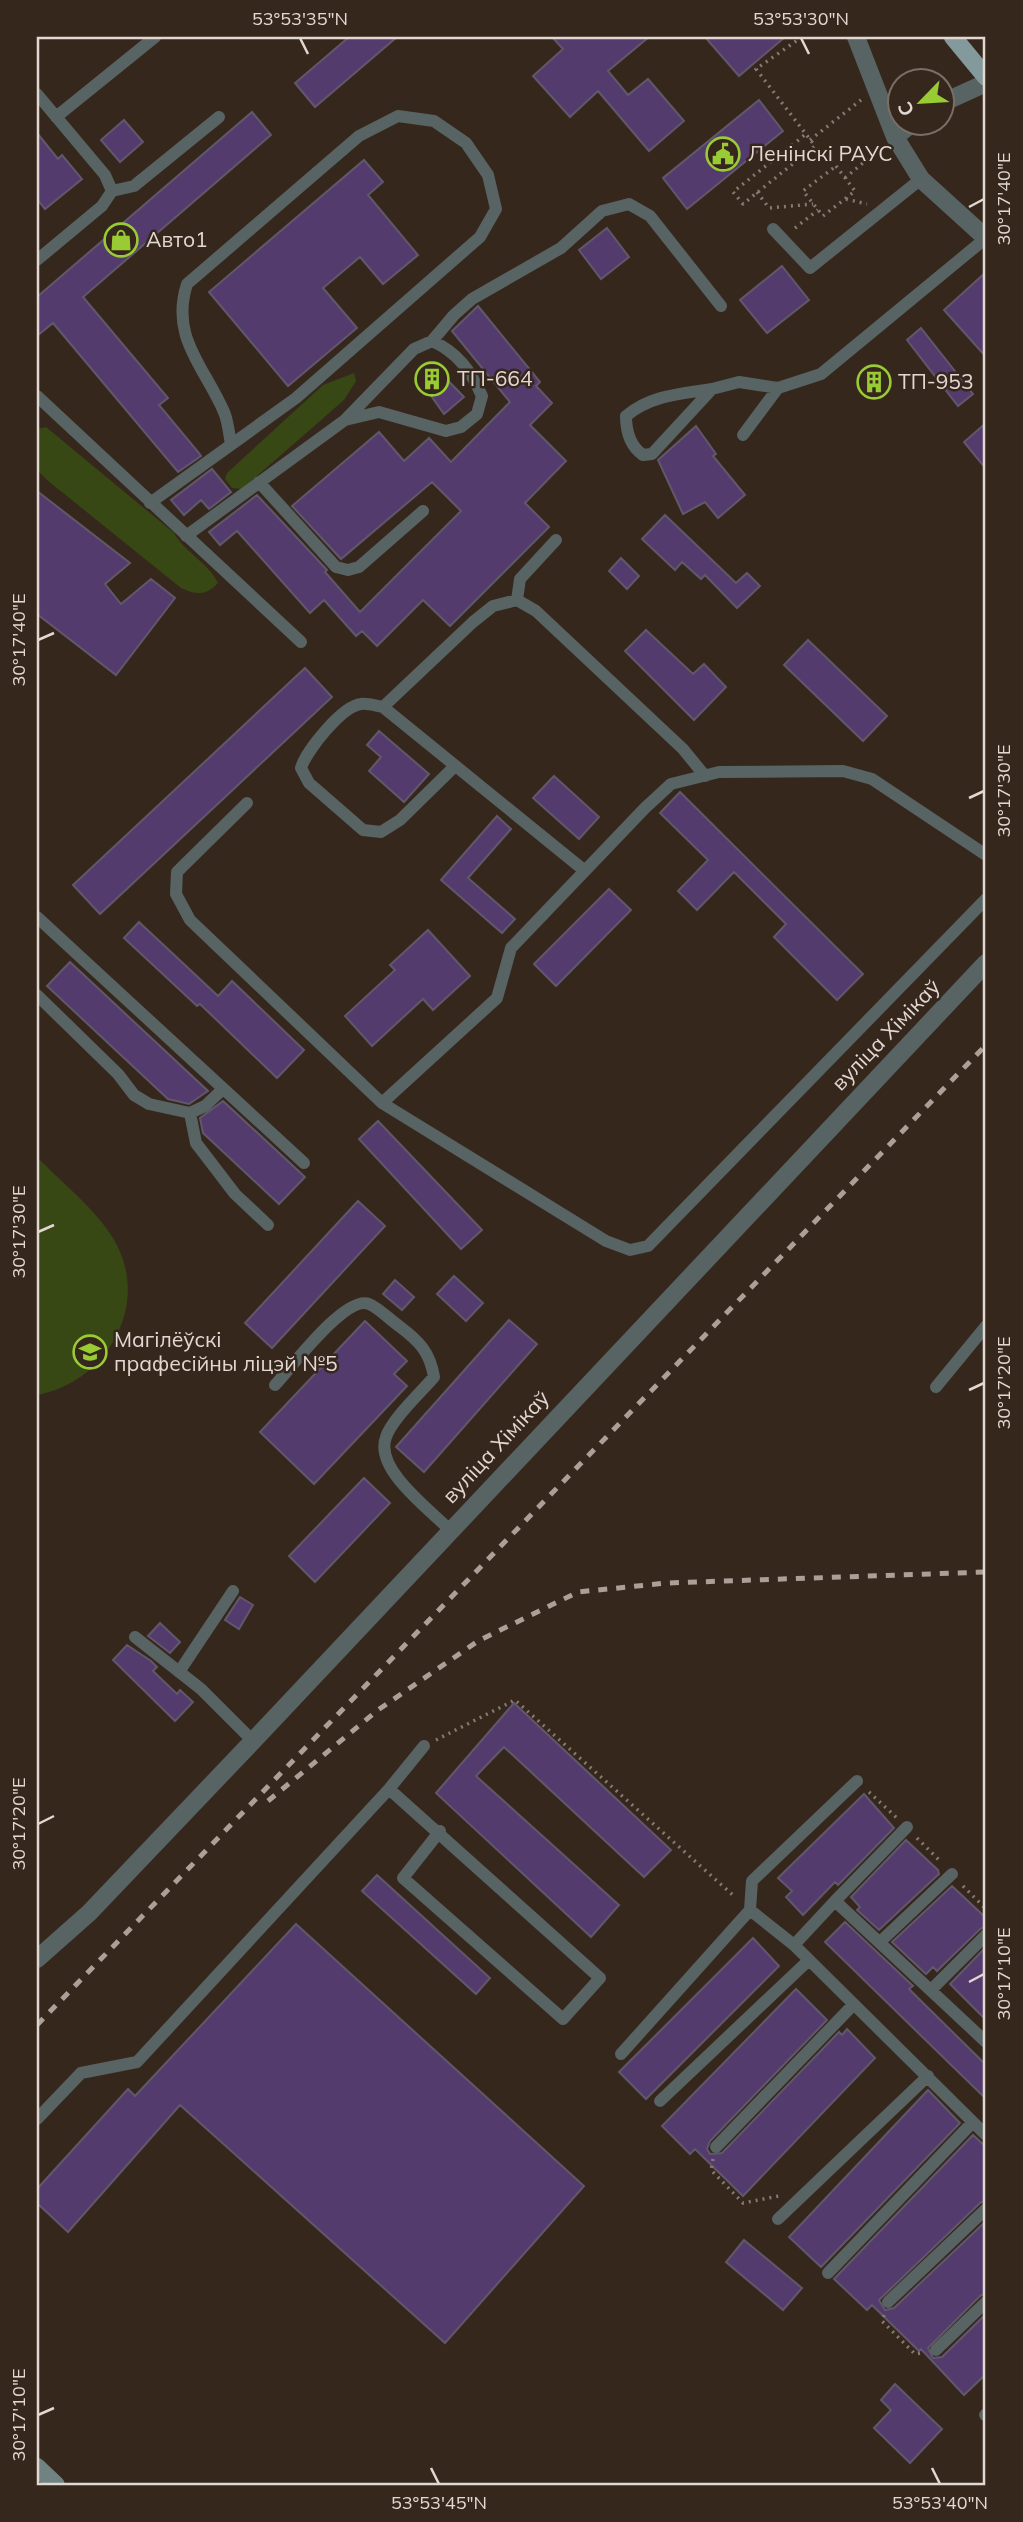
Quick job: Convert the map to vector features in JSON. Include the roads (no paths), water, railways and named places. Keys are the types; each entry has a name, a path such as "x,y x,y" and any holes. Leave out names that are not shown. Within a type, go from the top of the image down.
{"main road":[{"path":"953,37 986,77"}],"street":[{"path":"856,37 874,90 895,137 921,180 986,238"},
{"path":"956,97 986,83"},
{"name":"вуліца Хімікаў","path":"37,1959 89,1913 253,1741 986,963"},
{"path":"37,2468 56,2485"}],"lane":[{"path":"57,117 155,37"},
{"path":"37,94 105,175 112,191"},
{"path":"150,503 296,398 480,237 496,209 488,175 466,143 435,121 398,116 359,136 187,284 180,307 190,351 225,414 231,444"},
{"path":"37,260 102,206 112,191 134,186 219,117"},
{"path":"778,234 810,268 921,180"},
{"path":"186,536 345,420 414,349 432,341 472,299 561,247 603,211 629,204 650,216 721,306"},
{"path":"712,389 652,454 643,456 635,450 626,430 626,416 637,407 660,397 738,382 778,388 821,374 986,238"},
{"path":"345,420 379,412 446,431 461,426 477,414 482,396 473,374 449,349 432,341"},
{"path":"743,435 778,388"},
{"path":"40,404 301,642"},
{"path":"259,482 336,567 348,570 359,567 424,511"},
{"path":"517,600 520,579 556,540"},
{"path":"383,707 493,606 517,600 536,611 682,749 705,776"},
{"path":"455,766 400,820 381,832 363,830 309,783 301,768 305,753 346,711 361,704 383,707 585,871"},
{"path":"382,1103 497,998 511,948 671,784 719,772 843,771 872,779 986,855"},
{"path":"247,803 177,872 176,894 190,920 382,1103 606,1241 630,1250 648,1246 986,899"},
{"path":"37,917 304,1163"},
{"path":"37,995 118,1074 134,1095 149,1104 190,1113 205,1106 223,1089"},
{"path":"190,1113 195,1143 235,1194 268,1224"},
{"path":"275,1385 340,1313 355,1303 368,1303 419,1341 431,1359 434,1377 386,1435 383,1452 387,1467 450,1531"},
{"path":"936,1387 986,1326"},
{"path":"179,1672 233,1591"},
{"path":"135,1637 179,1672 253,1741"},
{"path":"37,2119 81,2073 137,2062 389,1789 424,1746"},
{"path":"621,2054 750,1910 752,1881 857,1781"},
{"path":"389,1789 440,1831 600,1978 564,2019 402,1878 440,1831"},
{"path":"794,1945 907,1827"},
{"path":"881,1941 952,1874"},
{"path":"835,1900 983,2033"},
{"path":"750,1910 794,1945 986,2136"},
{"path":"932,1989 986,1935"},
{"path":"660,2101 809,1960"},
{"path":"716,2147 854,2004"},
{"path":"778,2219 928,2076"},
{"path":"828,2273 973,2122"},
{"path":"888,2302 986,2209"},
{"path":"936,2350 986,2302"}],"railway":[{"path":"37,2025 986,1045"},
{"path":"268,1801 378,1710 478,1641 578,1592 667,1583 986,1572"}],"place":[{"name":"Ленінскі РАУС","path":"723,154"},
{"name":"Авто1","path":"121,240"},
{"name":"ТП-664","path":"432,379"},
{"name":"ТП-953","path":"874,382"},
{"name":"Магілёўскі прафесійны ліцэй №5","path":"90,1352"}]}
